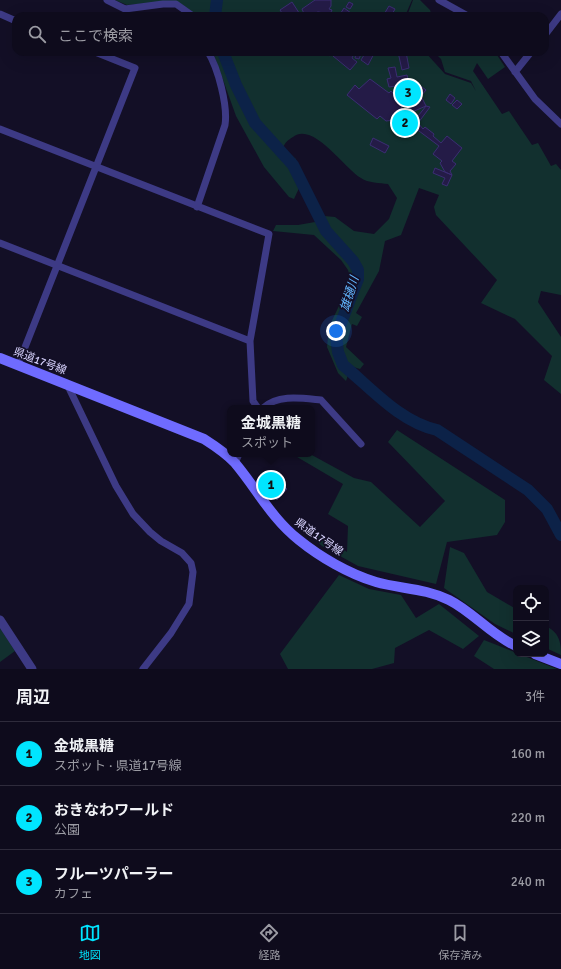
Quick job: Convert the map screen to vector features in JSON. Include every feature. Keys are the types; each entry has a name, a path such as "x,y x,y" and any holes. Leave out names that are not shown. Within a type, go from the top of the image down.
{"main road":[{"name":"県道17号線","path":"0,358 204,439 227,455"},
{"name":"県道17号線","path":"237,458 268,509 281,525 300,541 363,578 428,592 450,600 505,641 513,645"},
{"path":"543,657 561,664"}],"street":[{"path":"107,0 125,9 163,4 176,4 187,12"},
{"path":"439,0 461,12"},
{"path":"0,14 12,18"},
{"path":"549,29 561,14"},
{"path":"18,365 135,68 105,56"},
{"path":"197,207 225,125 227,113 213,60 210,56"},
{"path":"504,56 535,99 561,124"},
{"path":"515,72 528,56"},
{"path":"0,129 269,234 250,341 253,401 256,405"},
{"path":"0,244 250,341"},
{"path":"66,384 116,486 133,514 160,541 182,553 191,563 193,572 189,604 171,633 143,669"},
{"path":"267,405 291,397 321,400 361,444"},
{"path":"0,620 32,669"}],"green space":[{"path":"115,0 412,0 407,12 192,12 177,1 127,5"},
{"path":"413,0 420,0 431,12 408,12"},
{"path":"214,56 429,56 445,74 471,83 476,91 471,81 445,72 441,59 438,56 498,56 505,67 488,79 477,63 473,71 502,114 509,111 532,145 538,143 551,166 556,164 561,170 561,295 541,291 538,302 561,337 561,394 544,380 552,356 515,319 481,303 497,280 436,215 434,207 439,195 419,188 401,235 385,241 379,271 356,313 362,317 357,326 352,324 346,347 364,364 360,369 350,366 336,350 335,358 348,375 346,381 338,373 327,347 329,327 346,291 350,277 348,270 341,260 314,235 273,231 276,225 298,225 315,222 324,216 335,217 354,231 374,234 389,219 397,198 388,184 364,180 354,173 319,140 310,135 301,134 288,140 283,148 296,159 300,186 294,199 289,197 264,167 236,116"},
{"path":"397,430 505,500 505,522 497,535 447,542 436,584 358,566 322,546 299,526 305,522 347,552 348,526 328,514 343,484 297,457 315,457 354,478 371,482 420,527 445,501 388,442"},
{"path":"450,547 464,553 487,592 513,607 513,633 495,624 444,588"},
{"path":"339,575 369,589 401,595 416,618 439,604 479,636 463,649 429,630 395,648 394,663 372,669 288,669 280,654"},
{"path":"0,628 15,651 0,662"},
{"path":"549,628 558,638 561,655 549,649"},
{"path":"484,640 513,652 513,657 527,657 557,669 494,669 474,656"}],"building":[{"path":"315,0 331,0 331,6 329,9 332,10 331,12 303,12 302,9"},
{"path":"292,2 298,12 281,12 280,10"},
{"path":"349,2 353,4 350,9 346,7"},
{"path":"389,6 395,9 393,12 385,12"},
{"path":"344,8 350,12 342,12"},
{"path":"333,56 353,56 352,58 357,62 350,70"},
{"path":"355,56 360,56 359,59 355,58"},
{"path":"364,56 373,56 368,65 361,60"},
{"path":"399,56 407,56 409,68 402,70"},
{"path":"395,67 397,77 407,75 409,84 389,87 387,79 391,78 388,68"},
{"path":"370,79 389,93 391,91 401,102 402,110 395,120 386,121 380,116 377,119 347,95 355,85 359,89"},
{"path":"418,84 426,90 421,96 426,106 412,112 406,100 409,99 402,93 410,85 414,88"},
{"path":"450,94 455,98 451,104 446,100"},
{"path":"457,100 462,104 457,109 452,105"},
{"path":"426,106 430,107 418,123 423,129 425,127 434,134 433,136 441,143 447,136 462,148 452,161 456,164 450,171 452,175 445,172 440,163 442,161 433,154 439,146 411,125"},
{"path":"373,138 389,146 385,153 370,145"},
{"path":"435,168 452,175 447,186 442,184 445,178 433,173"},
{"path":"266,471 287,489 277,500 256,481"}],"waterway":[{"name":"雄樋川","path":"216,12 217,0"},
{"name":"雄樋川","path":"225,56 236,85 255,123 293,165 326,231 353,261 358,270 358,279 336,336 338,352 343,365 375,394 398,412 423,426 437,430 528,490 547,509 561,535"}],"place":[{"name":"フルーツパーラー","path":"408,93"},
{"name":"おきなわワールド","path":"405,123"},
{"name":"金城黒糖","path":"271,485"}]}
